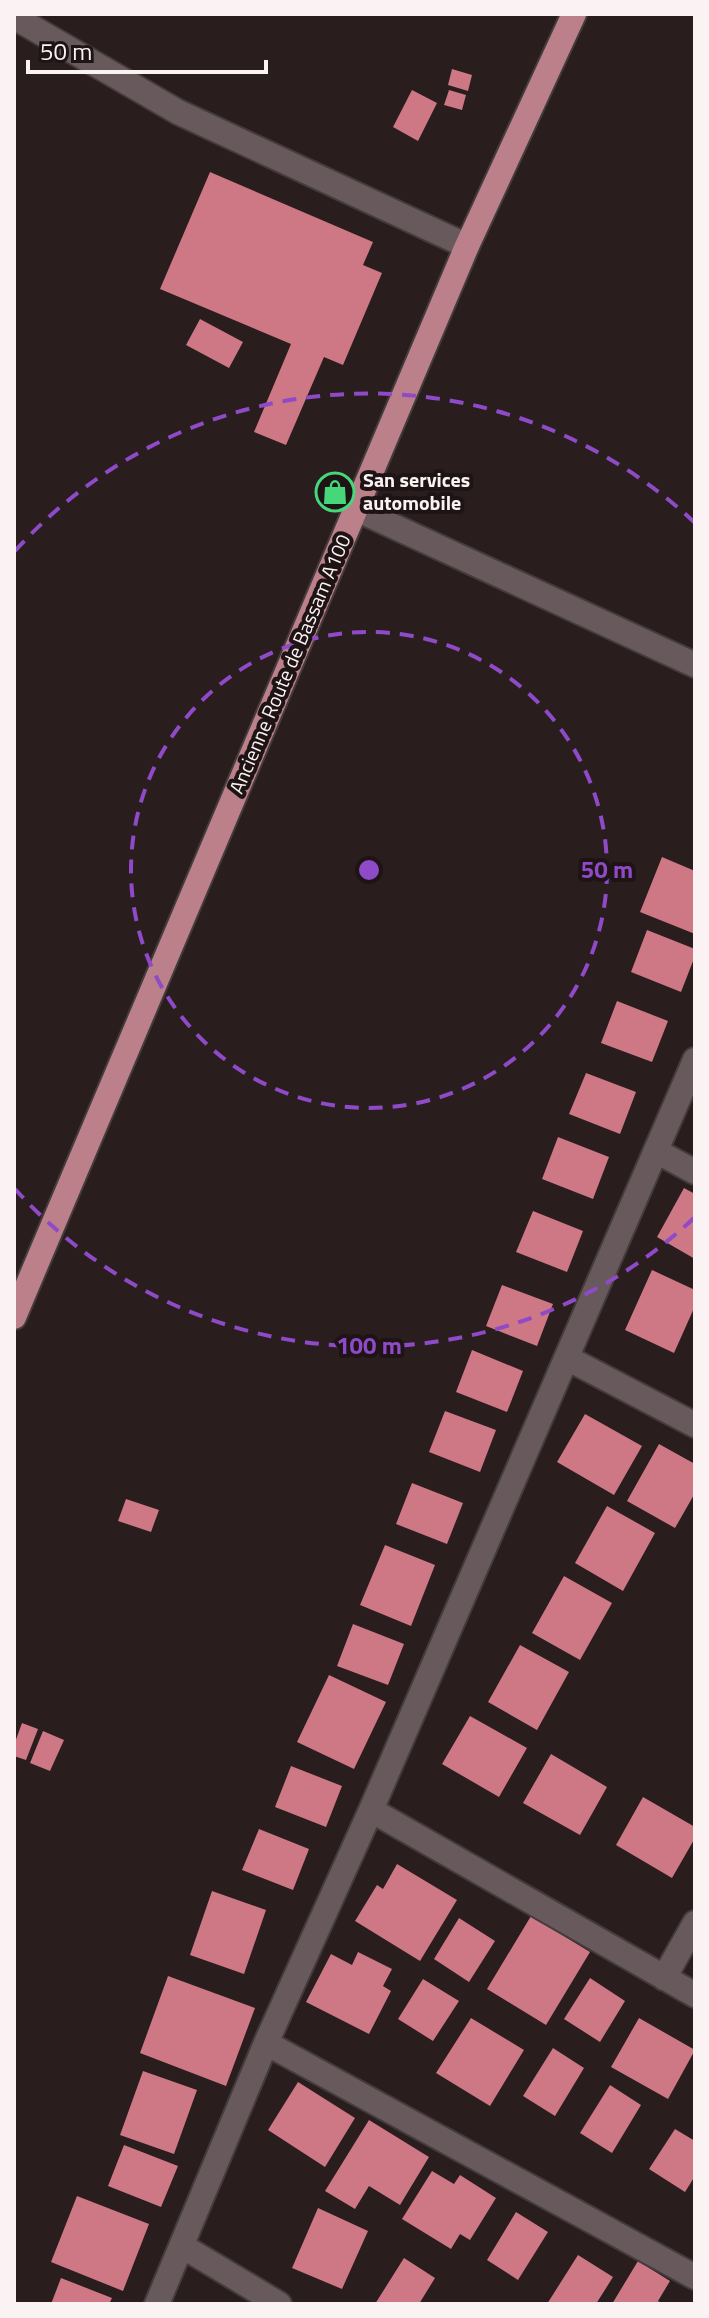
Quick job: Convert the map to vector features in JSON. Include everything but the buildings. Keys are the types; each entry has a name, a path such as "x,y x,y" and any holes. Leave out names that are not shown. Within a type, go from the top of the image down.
{"main road":[{"name":"Ancienne Route de Bassam A100","path":"14,1317 467,246 574,14"}],"street":[{"path":"14,17 178,112 467,246"},
{"path":"356,509 695,665"},
{"path":"157,2304 266,2043 371,1810 695,1060"},
{"path":"656,1151 695,1172"},
{"path":"567,1358 695,1425"},
{"path":"371,1810 695,1995"},
{"path":"664,1978 695,1923"},
{"path":"266,2043 695,2277"},
{"path":"182,2246 279,2304"}],"place":[{"name":"San services automobile","path":"335,492"}]}
